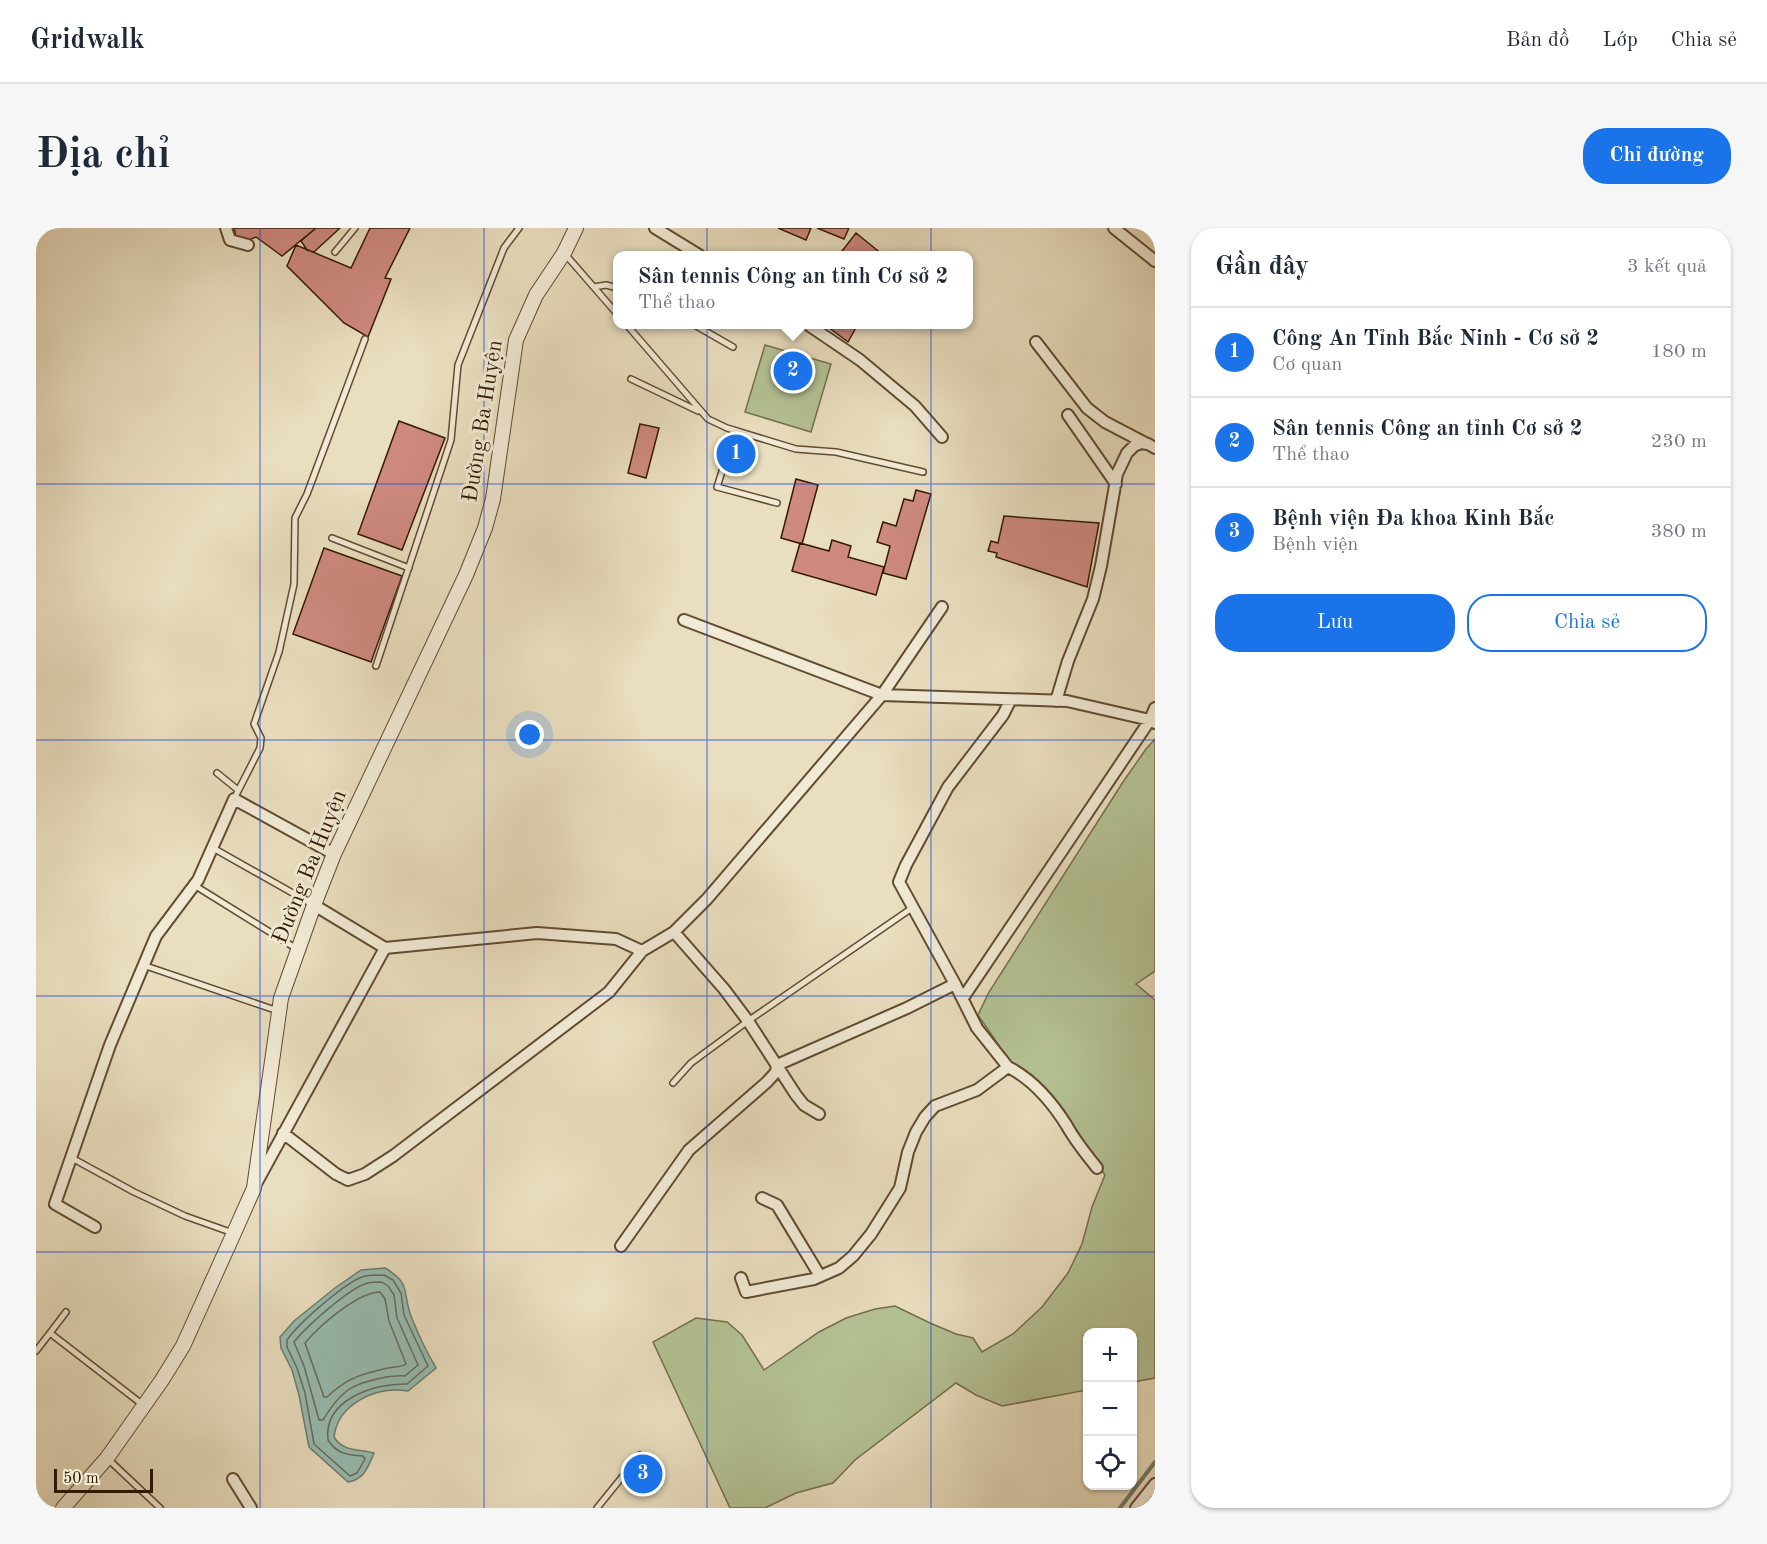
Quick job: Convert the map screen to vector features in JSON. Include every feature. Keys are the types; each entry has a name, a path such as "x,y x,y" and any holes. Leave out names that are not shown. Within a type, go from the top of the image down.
{"street":[{"path":"226,228 230,240 248,245"},
{"name":"Đường Ba Huyện","path":"63,1508 106,1458 144,1406 183,1346 254,1188 281,998 334,854 466,575 485,528 497,481 516,340 536,295 564,253 576,228"},
{"path":"655,228 692,251"},
{"path":"1114,228 1155,261"},
{"path":"814,329 860,360 915,406 942,437"},
{"path":"1036,342 1087,408 1120,430 1151,446"},
{"path":"1068,415 1116,484"},
{"path":"1056,701 1068,661 1093,599 1117,474 1126,453 1134,446 1141,443 1151,446"},
{"path":"284,1133 336,1174 348,1180 365,1174 393,1156 609,992 642,951 674,932 708,898 882,695 942,607"},
{"path":"684,620 882,695 1010,701 1067,701 1152,722"},
{"path":"1010,701 1004,715 948,787 899,882 977,1028 1008,1067 1024,1076 1048,1100 1097,1168"},
{"path":"963,999 1152,722 1155,708"},
{"path":"95,1227 55,1204 70,1157 110,1045 156,936 194,885 236,794 334,854"},
{"path":"314,905 385,948 537,933 616,939 642,951"},
{"path":"674,932 724,989 804,1105 819,1114"},
{"path":"254,1188 385,948"},
{"path":"777,1065 907,1008 955,984"},
{"path":"621,1246 689,1150 767,1082 776,1072 777,1065"},
{"path":"741,1278 746,1292 814,1279 839,1268 853,1256 882,1218 900,1188 908,1152 916,1132 935,1106 977,1090 1008,1067"},
{"path":"762,1198 777,1205 820,1276"},
{"path":"233,1479 251,1508"},
{"path":"1136,1508 1155,1485"}],"lane":[{"path":"336,252 355,228"},
{"path":"376,666 451,440 458,365 504,248 519,228"},
{"path":"564,253 613,309"},
{"path":"594,287 606,285 613,287"},
{"path":"630,329 708,419 735,431 796,449 836,452 923,472"},
{"path":"702,329 733,347"},
{"path":"217,773 236,794 260,748 261,738 254,724 255,716 277,659 292,596 295,518 307,494 365,339"},
{"path":"631,379 702,413"},
{"path":"735,431 717,487 777,503"},
{"path":"332,538 409,568"},
{"path":"212,847 314,905"},
{"path":"194,885 298,950"},
{"path":"674,1083 691,1063 748,1021 912,908"},
{"path":"143,965 279,1012"},
{"path":"70,1157 134,1192 185,1216 234,1233"},
{"path":"36,1351 66,1312"},
{"path":"50,1333 144,1406"},
{"path":"597,1508 640,1455"},
{"path":"106,1458 160,1508"}],"green space":[{"path":"765,345 831,364 811,432 745,412"},
{"path":"1155,739 1155,971 1136,984 1155,1000 1155,1378 1137,1381 1137,1328 1083,1328 1083,1391 1002,1406 956,1383 855,1460 833,1483 796,1493 765,1508 730,1508 653,1342 696,1318 727,1322 742,1335 764,1370 819,1332 846,1318 875,1309 895,1306 956,1334 973,1338 982,1352 1013,1334 1042,1307 1068,1273 1082,1244 1092,1207 1105,1175 1064,1110 1049,1093 1011,1063 978,1015 989,992 1146,749"}],"water":[{"path":"385,1268 403,1284 411,1316 436,1368 408,1391 384,1391 372,1394 351,1406 343,1415 334,1437 338,1442 347,1448 374,1453 362,1476 348,1482 309,1447 299,1395 292,1370 281,1348 280,1337 294,1321 361,1270"}],"building":[{"path":"234,228 316,228 282,256 256,237 249,240 236,237"},
{"path":"316,228 340,228 314,252 307,250 301,241"},
{"path":"370,228 410,228 385,278 391,279 368,337 344,323 287,266 296,245 351,268"},
{"path":"778,228 811,228 806,240"},
{"path":"817,228 849,228 844,239"},
{"path":"856,233 878,251 842,251"},
{"path":"831,329 855,329 848,342"},
{"path":"399,421 445,438 402,550 358,534"},
{"path":"640,424 659,428 646,478 628,473"},
{"path":"796,479 818,485 802,544 781,538"},
{"path":"916,490 931,494 906,579 883,573 890,546 877,542 883,522 896,526 904,499 913,501"},
{"path":"1004,516 1099,523 1087,587 996,557 997,553 988,551 991,541 998,543"},
{"path":"832,540 851,546 848,557 884,567 876,595 792,571 800,543 829,551"},
{"path":"324,548 402,576 371,662 293,634"}],"waterway":[{"path":"1120,1508 1155,1462"}],"place":[{"name":"Sân tennis Công an tỉnh Cơ sở 2","path":"793,371"},
{"name":"Công An Tỉnh Bắc Ninh - Cơ sở 2","path":"736,454"},
{"name":"Bệnh viện Đa khoa Kinh Bắc","path":"643,1474"}]}
